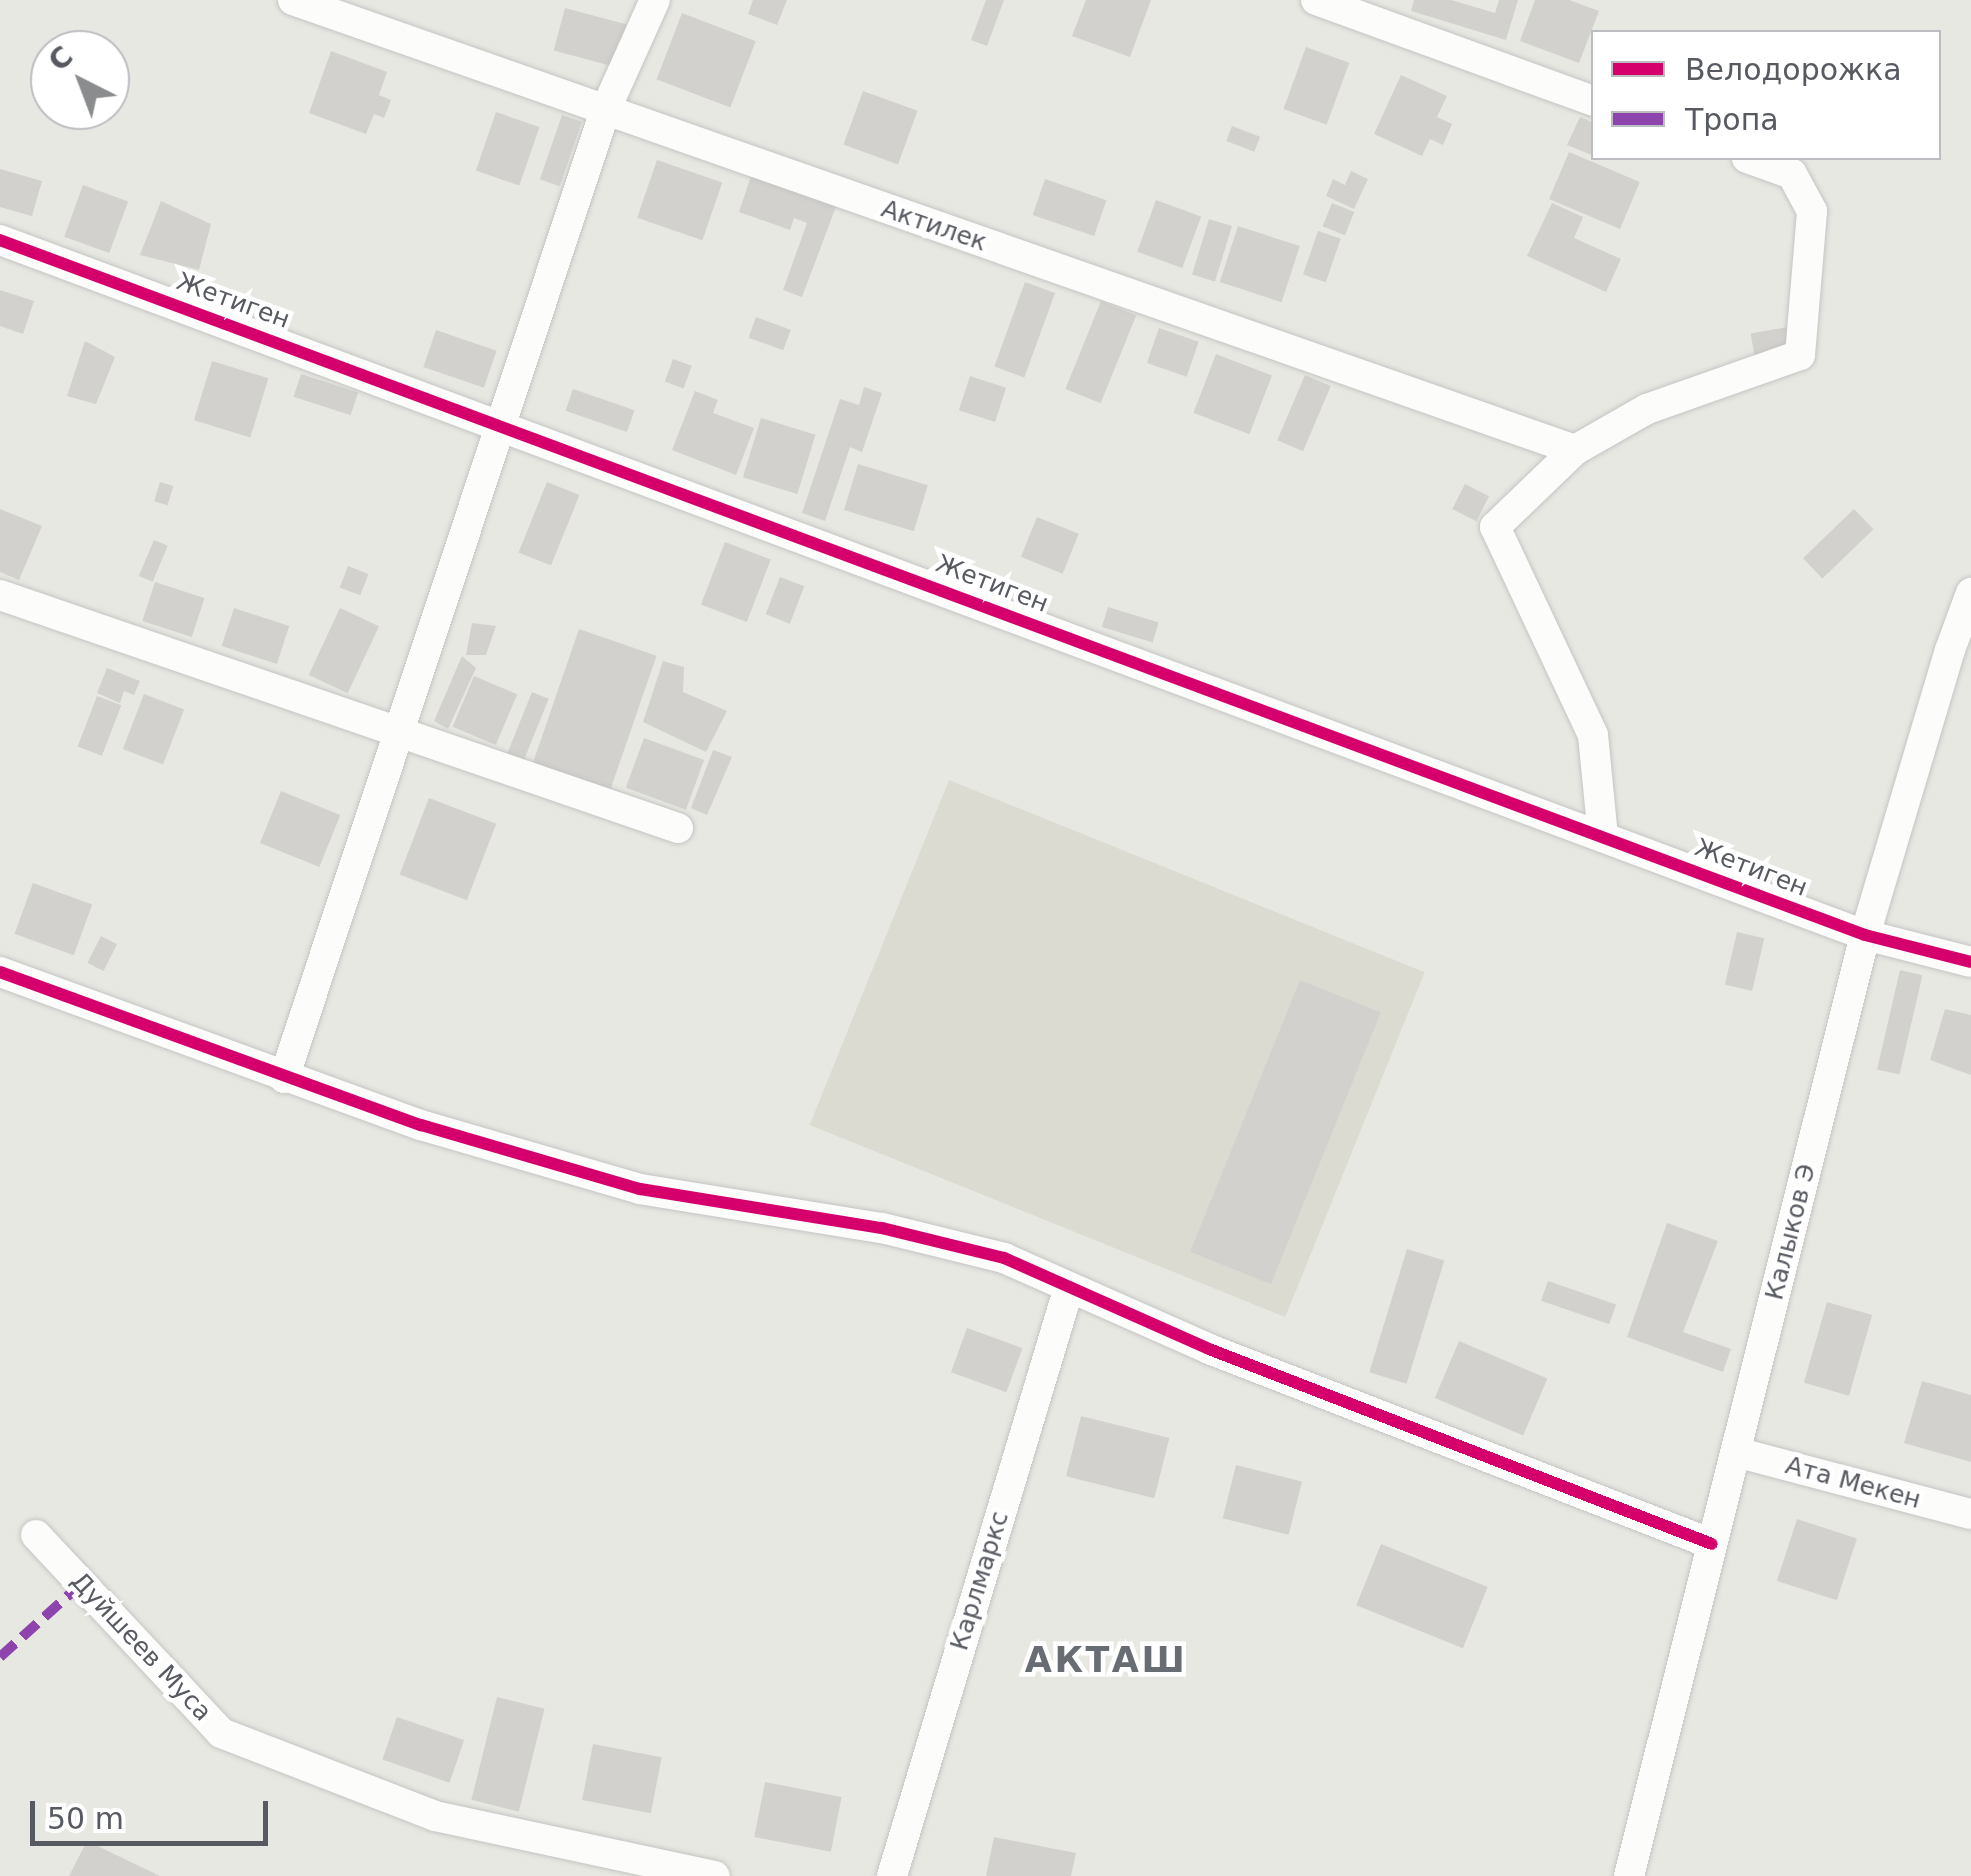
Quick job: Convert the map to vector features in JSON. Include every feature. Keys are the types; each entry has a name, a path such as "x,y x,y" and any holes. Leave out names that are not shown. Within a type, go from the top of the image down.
{"street":[{"name":"Актилек","path":"293,0 1576,450"},
{"path":"284,1078 605,112 654,0"},
{"path":"1316,0 1591,100"},
{"path":"1603,837 1593,735 1495,527 1576,450 1647,409 1800,354 1812,211 1792,174 1753,160"},
{"name":"Жетиген","path":"0,240 500,423 1865,935 1971,962"},
{"name":"Калыков Э","path":"1629,1876 1865,935 1950,650 1971,593"},
{"path":"0,596 678,828"},
{"path":"0,972 284,1078 421,1124 640,1189 882,1228 1004,1258 1209,1349 1712,1544"},
{"name":"Карлмаркс","path":"892,1876 1069,1286"},
{"name":"Ата Мекен","path":"1736,1452 1971,1514"},
{"name":"Дуйшеев Муса","path":"36,1535 221,1733 435,1816 715,1876"}],"shaded area":[{"path":"949,780 1425,972 1285,1317 810,1125"}],"building":[{"path":"753,0 787,0 777,25 748,14"},
{"path":"986,0 1004,0 987,46 971,40"},
{"path":"1086,0 1151,0 1130,57 1072,36"},
{"path":"1414,0 1451,0 1495,13 1499,0 1518,0 1506,40 1411,11"},
{"path":"1535,0 1569,0 1599,11 1579,63 1520,41"},
{"path":"565,8 630,25 618,68 554,51"},
{"path":"682,13 756,41 730,108 657,79"},
{"path":"1306,47 1349,63 1327,125 1283,109"},
{"path":"331,51 387,72 379,95 391,100 384,118 374,114 366,134 309,113"},
{"path":"1401,75 1447,96 1437,117 1452,124 1443,145 1430,139 1422,156 1374,134"},
{"path":"863,91 918,111 898,164 844,145"},
{"path":"496,112 539,127 519,186 476,171"},
{"path":"562,115 582,122 560,186 540,179"},
{"path":"1580,117 1591,122 1591,155 1567,145"},
{"path":"1232,126 1260,137 1254,152 1226,141"},
{"path":"1569,152 1640,182 1620,229 1549,199"},
{"path":"657,160 722,182 702,240 637,218"},
{"path":"0,169 42,181 32,216 0,207"},
{"path":"1351,171 1368,179 1354,209 1326,196 1333,179 1345,185"},
{"path":"752,173 837,204 802,297 783,290 807,223 794,218 790,230 739,212"},
{"path":"1045,179 1106,200 1094,236 1033,215"},
{"path":"83,185 128,201 109,253 64,237"},
{"path":"1156,200 1201,216 1182,268 1137,252"},
{"path":"161,201 211,224 199,270 140,255"},
{"path":"1332,203 1354,212 1345,235 1323,226"},
{"path":"1552,203 1583,217 1574,238 1621,259 1606,292 1527,256"},
{"path":"1209,219 1232,226 1215,281 1192,274"},
{"path":"1238,226 1300,246 1282,302 1220,282"},
{"path":"1318,231 1341,239 1326,282 1303,274"},
{"path":"1025,282 1055,293 1024,378 994,367"},
{"path":"0,290 34,301 23,334 0,326"},
{"path":"1101,301 1136,315 1101,403 1065,389"},
{"path":"756,317 791,330 783,350 748,338"},
{"path":"1793,326 1797,348 1754,355 1751,333"},
{"path":"1159,328 1199,342 1187,377 1147,363"},
{"path":"436,330 497,351 484,388 423,367"},
{"path":"85,341 115,357 96,404 67,396"},
{"path":"1216,354 1272,376 1249,434 1193,413"},
{"path":"673,359 692,366 684,388 665,382"},
{"path":"212,361 268,378 250,438 194,420"},
{"path":"301,374 358,393 351,415 294,397"},
{"path":"1305,375 1331,386 1303,451 1277,440"},
{"path":"970,376 1006,388 995,422 959,410"},
{"path":"864,387 882,393 862,452 850,447 825,521 802,513 840,399 859,405"},
{"path":"573,389 634,410 627,432 566,411"},
{"path":"695,391 718,400 713,413 754,428 736,475 672,450"},
{"path":"761,418 816,435 797,494 743,477"},
{"path":"858,464 928,485 914,531 844,510"},
{"path":"160,482 173,486 168,505 154,501"},
{"path":"547,482 579,495 551,566 519,552"},
{"path":"1465,484 1489,496 1476,521 1452,509"},
{"path":"0,509 42,526 19,580 0,572"},
{"path":"1854,509 1873,529 1822,578 1803,558"},
{"path":"1037,517 1079,534 1063,574 1021,557"},
{"path":"154,540 168,546 153,582 139,576"},
{"path":"725,542 771,560 747,622 701,605"},
{"path":"348,566 369,574 360,595 340,587"},
{"path":"780,577 804,586 790,624 766,614"},
{"path":"155,582 204,598 192,637 142,621"},
{"path":"1108,607 1159,622 1153,643 1102,627"},
{"path":"234,608 289,626 277,664 222,646"},
{"path":"340,608 379,626 348,693 309,675"},
{"path":"472,623 496,626 486,655 466,655"},
{"path":"579,629 657,656 610,792 532,765"},
{"path":"462,656 476,668 448,729 434,721"},
{"path":"663,661 684,667 683,692 727,711 706,752 643,722"},
{"path":"107,668 140,681 134,695 124,691 120,703 97,693"},
{"path":"474,676 517,694 496,745 453,727"},
{"path":"532,692 549,699 524,760 507,753"},
{"path":"144,694 184,709 163,764 123,749"},
{"path":"97,696 121,705 102,756 78,746"},
{"path":"644,738 704,760 686,810 626,788"},
{"path":"713,750 732,757 707,815 691,808"},
{"path":"281,791 340,815 319,867 260,843"},
{"path":"429,798 496,824 467,900 400,875"},
{"path":"33,883 92,905 74,955 15,934"},
{"path":"1737,932 1764,938 1752,991 1725,985"},
{"path":"101,936 117,944 103,971 87,963"},
{"path":"1900,970 1922,975 1899,1075 1877,1069"},
{"path":"1300,980 1381,1013 1271,1284 1190,1252"},
{"path":"1945,1009 1971,1015 1971,1075 1930,1060"},
{"path":"1667,1223 1718,1241 1683,1332 1731,1349 1723,1372 1627,1337"},
{"path":"1407,1249 1444,1260 1407,1384 1369,1372"},
{"path":"1548,1281 1616,1304 1609,1324 1541,1301"},
{"path":"1827,1302 1872,1315 1849,1396 1804,1383"},
{"path":"967,1328 1022,1348 1006,1392 951,1372"},
{"path":"1459,1341 1547,1379 1523,1436 1435,1398"},
{"path":"1922,1381 1971,1395 1971,1462 1904,1443"},
{"path":"1081,1416 1169,1438 1154,1498 1066,1476"},
{"path":"1236,1465 1302,1481 1289,1535 1223,1518"},
{"path":"1797,1519 1857,1538 1837,1600 1777,1581"},
{"path":"1381,1544 1488,1587 1463,1648 1356,1605"},
{"path":"497,1697 545,1709 519,1812 471,1800"},
{"path":"397,1717 464,1740 449,1783 382,1760"},
{"path":"593,1744 662,1757 651,1813 582,1800"},
{"path":"765,1782 842,1797 831,1852 754,1837"},
{"path":"994,1837 1076,1853 1071,1876 986,1876"},
{"path":"87,1841 160,1876 69,1876"}],"marked path":[{"path":"0,1657 81,1584"}],"cycle path":[{"path":"0,240 1865,935 1971,962"},
{"path":"0,972 421,1125 640,1189 882,1228 1004,1258 1209,1349 1712,1544"}],"district":[{"name":"АКТАШ","path":"1106,1660"}]}
